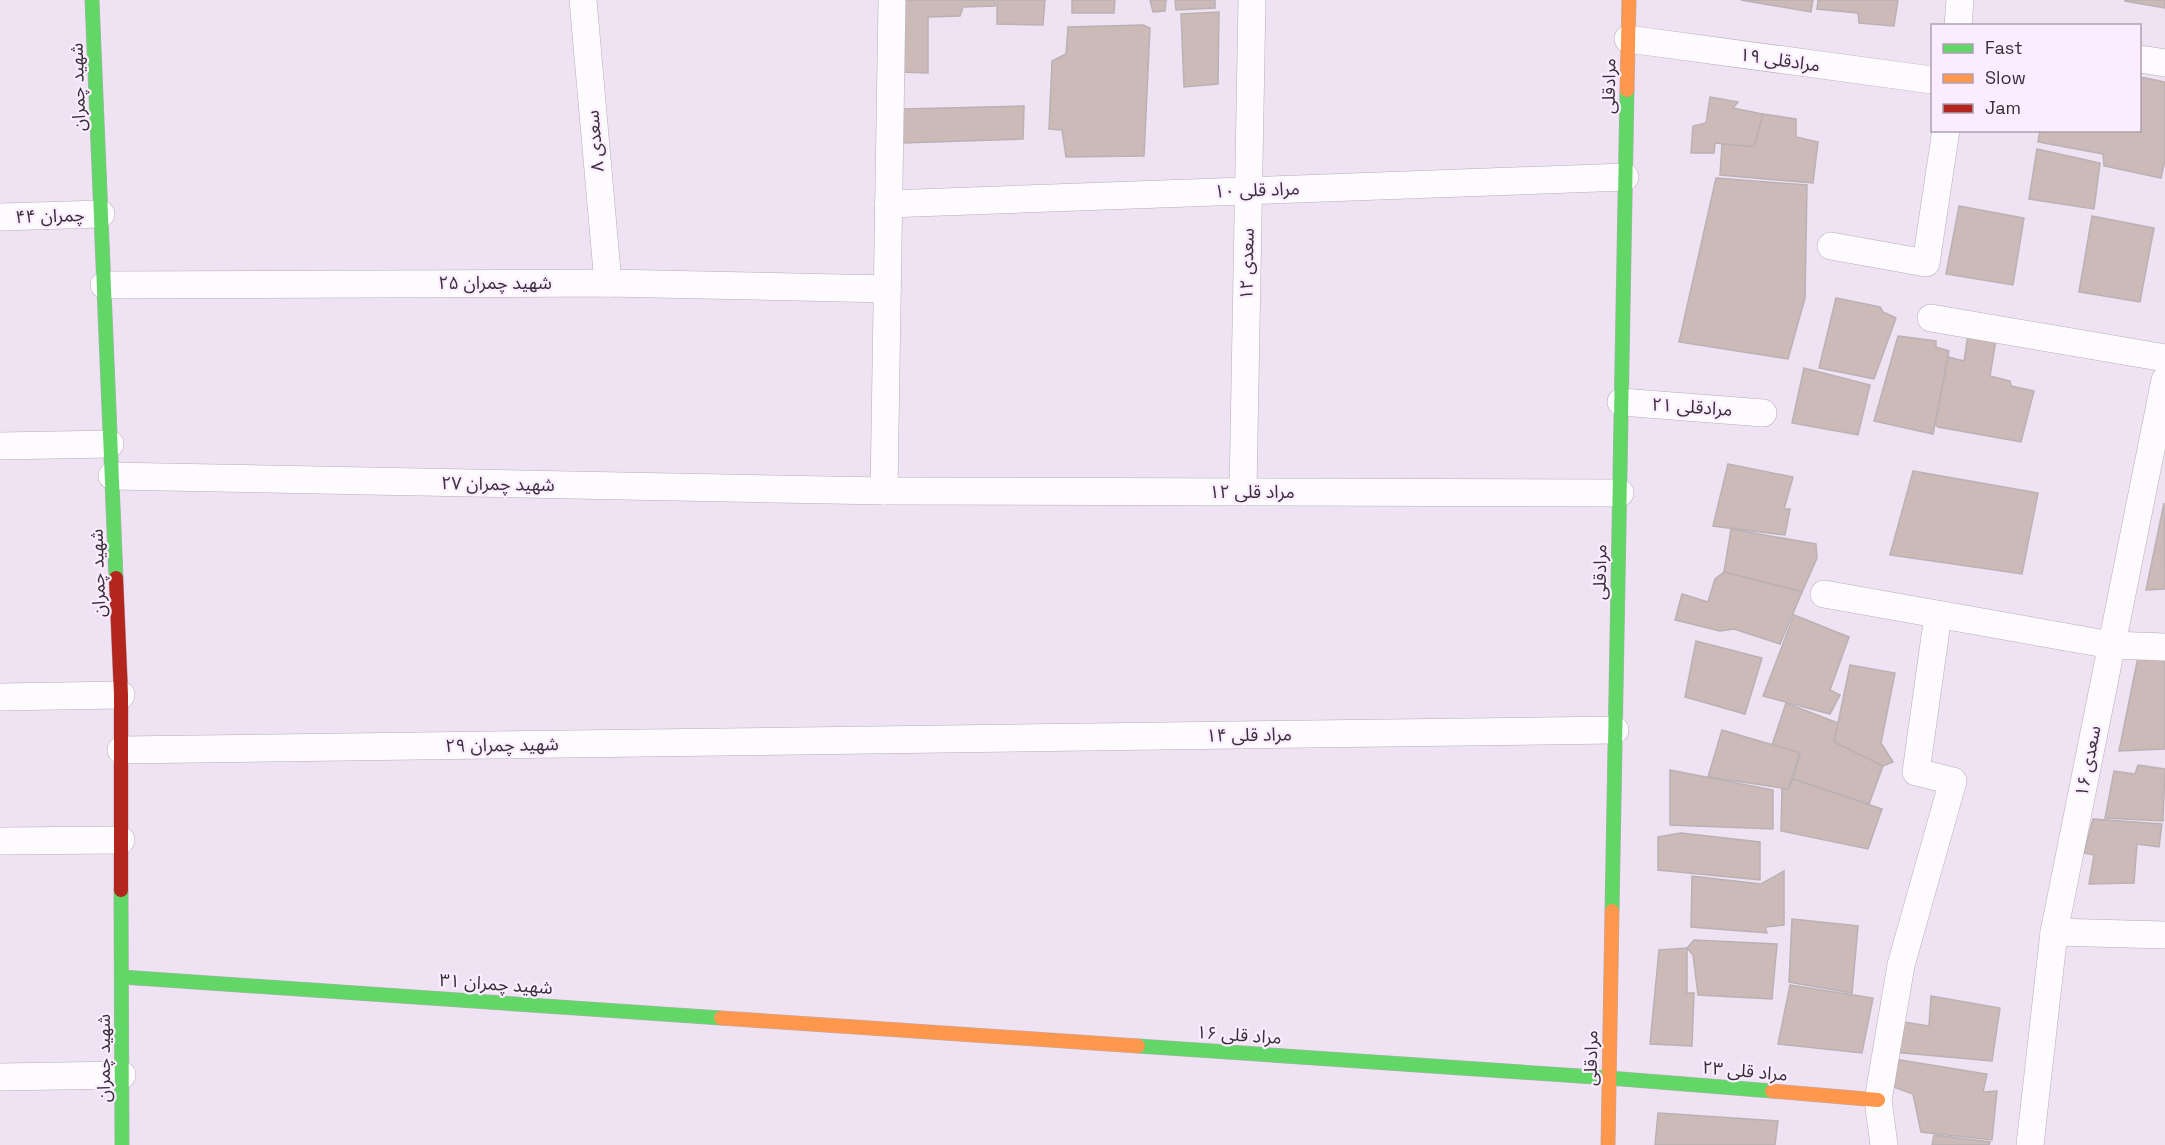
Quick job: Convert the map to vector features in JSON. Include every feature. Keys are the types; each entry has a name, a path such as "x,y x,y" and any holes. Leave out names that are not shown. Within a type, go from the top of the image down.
{"street":[{"name":"شهید چمران","path":"92,0 121,695 122,1145"},
{"name":"سعدی ۸","path":"583,0 608,283"},
{"path":"884,491 892,0"},
{"name":"سعدی ۱۲","path":"1243,492 1252,0"},
{"name":"مرادقلی","path":"1608,1145 1629,0"},
{"path":"1958,24 1960,0"},
{"name":"مرادقلی ۱۹","path":"1628,39 1931,80"},
{"path":"2141,59 2165,63"},
{"path":"1831,246 1926,263 1946,132"},
{"name":"مراد قلی ۱۰","path":"888,204 1625,177"},
{"name":"چمران ۴۴","path":"0,217 101,214"},
{"name":"شهید چمران ۲۵","path":"104,285 608,283 887,290"},
{"path":"1931,318 2165,358"},
{"name":"سعدی ۱۶","path":"2030,1145 2054,932 2165,380"},
{"name":"مرادقلی ۲۱","path":"1621,402 1763,413"},
{"path":"0,447 110,444"},
{"name":"شهید چمران ۲۷","path":"112,476 884,491"},
{"name":"مراد قلی ۱۲","path":"884,491 1620,493"},
{"path":"1824,594 2112,645 2165,647"},
{"path":"1884,1145 1878,1100 1901,965 1953,780 1917,771 1938,615"},
{"path":"0,697 121,695"},
{"name":"مراد قلی ۱۴","path":"883,740 1615,730"},
{"name":"شهید چمران ۲۹","path":"121,750 883,740"},
{"path":"0,841 121,840"},
{"path":"2054,932 2165,935"},
{"name":"شهید چمران ۳۱","path":"122,976 868,1028"},
{"name":"مراد قلی ۱۶","path":"868,1028 1609,1078"},
{"path":"0,1077 122,1075"},
{"name":"مراد قلی ۲۳","path":"1609,1078 1878,1100"}],"building":[{"path":"905,0 995,0 995,6 963,7 960,16 928,17 928,73 901,72"},
{"path":"997,0 1045,0 1043,25 997,24"},
{"path":"1072,0 1115,0 1114,13 1072,13"},
{"path":"1150,0 1166,0 1165,11 1153,12"},
{"path":"1175,0 1215,0 1215,8 1176,10"},
{"path":"1741,0 1813,0 1811,12"},
{"path":"1818,0 1898,0 1894,26 1859,23 1858,13 1817,9"},
{"path":"2165,0 2165,8 2125,1"},
{"path":"1219,12 1218,84 1184,87 1181,14"},
{"path":"1143,25 1150,28 1144,156 1066,157 1062,130 1049,129 1052,61 1066,54 1068,27"},
{"path":"2141,77 2165,82 2165,160 2161,178 2104,166 2103,154 2038,142 2040,132 2141,132"},
{"path":"1710,97 1738,102 1733,108 1763,114 1754,147 1715,143 1714,153 1691,153 1693,126 1706,123"},
{"path":"1024,106 1023,139 903,143 902,109"},
{"path":"1763,114 1796,119 1796,137 1818,142 1813,183 1720,175 1722,144 1754,147"},
{"path":"2037,149 2100,163 2094,209 2029,199"},
{"path":"1716,178 1807,185 1805,298 1788,359 1679,342"},
{"path":"1959,206 2024,218 2013,285 1946,274"},
{"path":"2092,216 2154,228 2140,302 2079,292"},
{"path":"1836,298 1880,307 1883,312 1896,318 1874,379 1819,368"},
{"path":"1969,328 1997,333 1990,376 2010,381 2011,386 2034,391 2021,442 1938,427 1935,424 1948,357 1964,361"},
{"path":"1898,336 1936,341 1936,347 1949,351 1933,434 1874,421"},
{"path":"1804,368 1870,385 1858,435 1792,423"},
{"path":"1728,464 1793,477 1784,509 1790,509 1785,535 1713,526"},
{"path":"1913,471 2038,493 2022,574 1890,555"},
{"path":"2164,503 2165,589 2146,590"},
{"path":"1731,529 1816,544 1817,558 1802,592 1724,572"},
{"path":"1724,572 1802,592 1780,644 1734,629 1720,631 1675,620 1682,594 1708,602 1715,579"},
{"path":"1794,615 1849,637 1830,690 1840,695 1830,714 1763,696"},
{"path":"1696,641 1762,658 1745,714 1685,697"},
{"path":"2139,652 2165,655 2165,749 2119,751"},
{"path":"1850,665 1895,673 1881,743 1893,762 1883,766 1834,742"},
{"path":"1786,703 1838,723 1834,742 1883,766 1869,804 1793,779 1800,753 1772,745"},
{"path":"1722,730 1800,753 1788,789 1708,777"},
{"path":"2138,765 2165,769 2163,821 2105,818 2114,771 2135,774"},
{"path":"1670,770 1773,790 1773,829 1670,825"},
{"path":"1793,779 1882,809 1868,849 1781,831 1782,789 1788,789"},
{"path":"2093,819 2162,824 2159,847 2137,844 2134,883 2089,884 2094,855 2084,853"},
{"path":"1681,833 1760,842 1760,880 1658,870 1658,837"},
{"path":"1784,871 1784,925 1765,927 1767,933 1691,927 1692,876 1761,884"},
{"path":"1792,919 1858,926 1852,993 1789,982"},
{"path":"1694,940 1777,944 1772,999 1698,995 1693,955 1687,948"},
{"path":"1687,948 1687,993 1694,993 1692,1046 1650,1044 1659,950"},
{"path":"1790,985 1873,998 1862,1053 1778,1044"},
{"path":"1931,996 2000,1008 1992,1061 1892,1052 1898,1021 1929,1026"},
{"path":"1888,1058 1987,1074 1983,1092 1997,1091 1992,1140 1921,1132 1913,1094 1885,1084"},
{"path":"1658,1113 1778,1121 1775,1145 1655,1145"},
{"path":"1934,1135 1990,1142 1989,1145 1932,1145"}],"traffic: fast":[{"path":"92,0 116,578"},
{"path":"1612,911 1627,90"},
{"path":"121,890 122,1145"},
{"path":"122,977 721,1018"},
{"path":"1138,1046 1772,1091"}],"traffic: slow":[{"path":"1627,90 1629,0"},
{"path":"1608,1145 1612,911"},
{"path":"721,1018 1138,1046"},
{"path":"1772,1091 1878,1100"}],"traffic: jam":[{"path":"116,578 121,695 121,890"}]}
